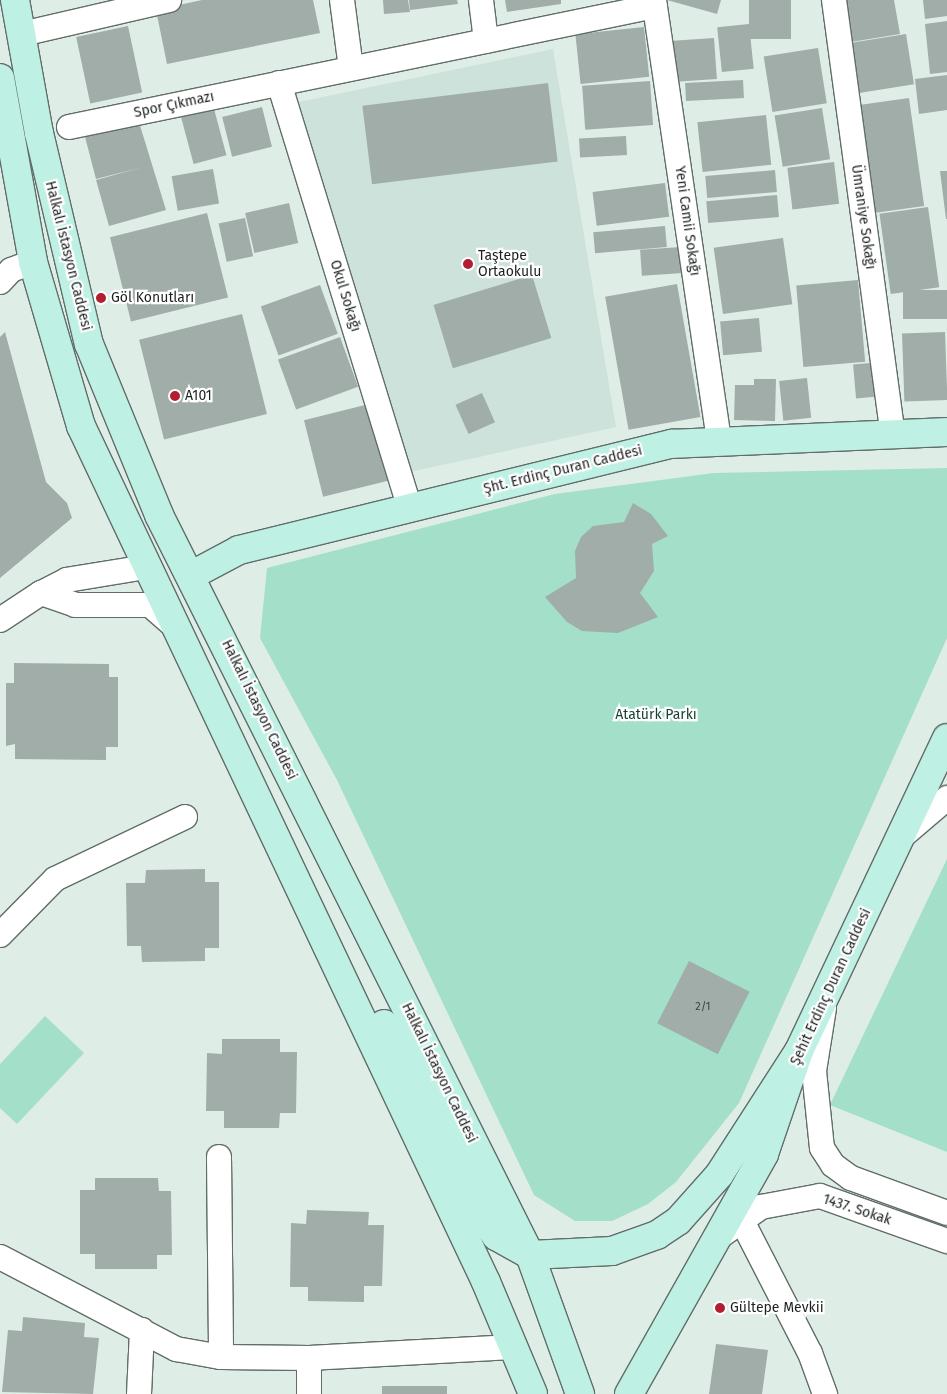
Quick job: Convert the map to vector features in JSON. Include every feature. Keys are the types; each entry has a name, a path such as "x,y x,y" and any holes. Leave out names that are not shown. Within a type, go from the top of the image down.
{"main road":[{"name":"Halkalı İstasyon Caddesi","path":"15,0 39,133 89,344 159,515 192,575 530,1256 580,1394"},
{"path":"0,78 4,141 32,262 81,426 146,567 179,631 486,1282 533,1394"},
{"path":"4,141 39,133"},
{"name":"Şht. Erdinç Duran Caddesi","path":"192,575 239,550 410,509 511,480 672,444 947,432"},
{"path":"179,631 192,575"},
{"name":"Şehit Erdinç Duran Caddesi","path":"629,1394 764,1154 798,1051 827,996 897,841 947,738"},
{"path":"315,920 334,935 352,961 478,1212 496,1236 530,1256 612,1251 657,1235 678,1221 719,1175 798,1051"}],"street":[{"path":"22,34 169,0"},
{"path":"342,0 351,68"},
{"path":"481,0 486,41"},
{"name":"Ümraniye Sokağı","path":"834,0 893,434"},
{"name":"Spor Çıkmazı","path":"69,127 486,41 655,3"},
{"name":"Yeni Camii Sokağı","path":"655,3 719,441"},
{"name":"Okul Sokağı","path":"279,83 410,509"},
{"path":"0,282 10,270 32,262"},
{"path":"0,620 41,593 67,580 146,567"},
{"path":"41,593 75,605 150,605 179,631"},
{"path":"897,841 947,798"},
{"path":"0,935 55,879 185,817"},
{"path":"827,996 814,1071 822,1148 833,1165 851,1178 947,1214"},
{"path":"220,1157 221,1357"},
{"name":"1437. Sokak","path":"715,1240 741,1220 782,1200 820,1196 947,1241"},
{"path":"741,1220 810,1353 825,1394"},
{"path":"0,1257 176,1349 221,1357 309,1358 512,1347"},
{"path":"139,1394 142,1330"},
{"path":"309,1358 309,1394"}],"shaded area":[{"name":"Taştepe Ortaokulu","path":"553,49 616,427 410,472 299,102"}],"green space":[{"name":"Atatürk Parkı","path":"947,468 947,638 739,1103 676,1182 648,1204 612,1221 575,1221 534,1195 337,780 260,638 267,568 555,494 714,473"},
{"path":"947,859 947,1152 830,1105"},
{"path":"45,1016 84,1053 17,1124 0,1108 0,1064"}],"building":[{"path":"202,0 313,0 320,33 167,64 156,10"},
{"path":"383,0 408,0 410,12 384,14"},
{"path":"409,0 457,0 458,4 410,10"},
{"path":"505,0 561,0 561,4 507,12"},
{"path":"667,0 721,0 717,14"},
{"path":"749,0 791,0 791,39 749,39"},
{"path":"844,0 894,0 900,34 851,42"},
{"path":"923,0 947,0 947,16 925,19"},
{"path":"947,21 947,72 930,74 925,24"},
{"path":"749,24 754,69 722,72 717,27"},
{"path":"128,26 142,93 90,104 76,37"},
{"path":"644,27 649,77 581,84 575,34"},
{"path":"906,34 914,84 858,93 850,43"},
{"path":"714,38 717,79 676,82 673,41"},
{"path":"818,48 827,103 772,112 764,57"},
{"path":"947,75 947,110 919,114 915,79"},
{"path":"743,80 744,98 686,101 685,83"},
{"path":"650,81 653,125 585,130 582,86"},
{"path":"548,83 558,161 372,184 362,106"},
{"path":"909,98 924,206 871,213 856,106"},
{"path":"213,105 226,155 194,164 180,114"},
{"path":"262,107 272,147 232,157 222,117"},
{"path":"822,108 830,159 783,167 775,116"},
{"path":"766,115 771,165 703,172 697,122"},
{"path":"138,119 166,210 109,226 96,180 143,167 96,179 84,133"},
{"path":"626,136 627,155 580,157 579,138"},
{"path":"834,162 839,204 792,209 787,168"},
{"path":"213,169 219,203 178,211 172,176"},
{"path":"775,170 777,192 707,198 705,176"},
{"path":"940,171 947,171 947,219 946,219"},
{"path":"665,183 669,217 597,226 593,192"},
{"path":"777,195 779,217 708,223 706,201"},
{"path":"289,203 298,243 254,253 245,213"},
{"path":"928,207 939,287 891,294 879,214"},
{"path":"207,213 228,297 131,322 110,237"},
{"path":"245,218 253,256 227,262 219,224"},
{"path":"665,226 667,247 595,253 593,232"},
{"path":"783,238 792,304 723,314 714,248"},
{"path":"681,247 683,273 642,276 640,250"},
{"path":"532,275 551,338 453,368 434,305"},
{"path":"858,280 865,362 803,367 796,285"},
{"path":"677,284 700,417 629,430 605,297"},
{"path":"320,285 338,334 279,355 261,307"},
{"path":"903,290 947,290 947,319 903,319"},
{"path":"242,314 267,414 164,440 139,340"},
{"path":"759,318 762,352 723,355 720,321"},
{"path":"5,332 46,482 67,503 72,518 0,578 0,337"},
{"path":"945,332 947,400 904,401 902,334"},
{"path":"340,337 358,387 296,409 278,360"},
{"path":"882,362 885,396 856,398 853,365"},
{"path":"807,378 811,418 783,421 779,381"},
{"path":"754,379 776,379 775,421 734,420 735,385 754,385"},
{"path":"482,393 495,422 469,434 456,405"},
{"path":"369,404 388,481 323,497 304,420"},
{"path":"633,503 651,514 668,536 652,544 654,571 640,593 658,617 618,633 582,631 567,622 545,597 576,578 575,551 581,537 593,526 624,522"},
{"path":"14,663 109,664 109,677 118,677 118,747 106,747 106,760 15,759 15,744 6,746 6,683 14,683"},
{"path":"205,869 205,882 219,882 219,948 205,948 205,961 142,962 141,946 127,946 126,883 145,883 146,870"},
{"path":"689,961 750,992 718,1054 657,1023"},
{"path":"222,1039 280,1039 280,1052 297,1052 296,1113 280,1113 279,1128 224,1128 224,1111 206,1111 207,1053 222,1054"},
{"path":"95,1178 158,1178 159,1191 171,1191 172,1255 157,1255 157,1269 95,1269 95,1254 80,1254 80,1190 95,1190"},
{"path":"307,1210 369,1212 368,1225 384,1225 382,1286 364,1286 364,1302 308,1301 308,1287 290,1287 291,1223 306,1224"},
{"path":"23,1317 85,1323 84,1337 99,1338 93,1394 2,1392 8,1330 22,1331"},
{"path":"716,1344 768,1350 762,1394 709,1394"},
{"path":"382,1386 447,1386 447,1394 382,1394"}],"place":[{"name":"Taştepe Ortaokulu","path":"468,264"},
{"name":"Göl Konutları","path":"101,298"},
{"name":"A101","path":"175,396"},
{"name":"Gültepe Mevkii","path":"720,1308"}]}
